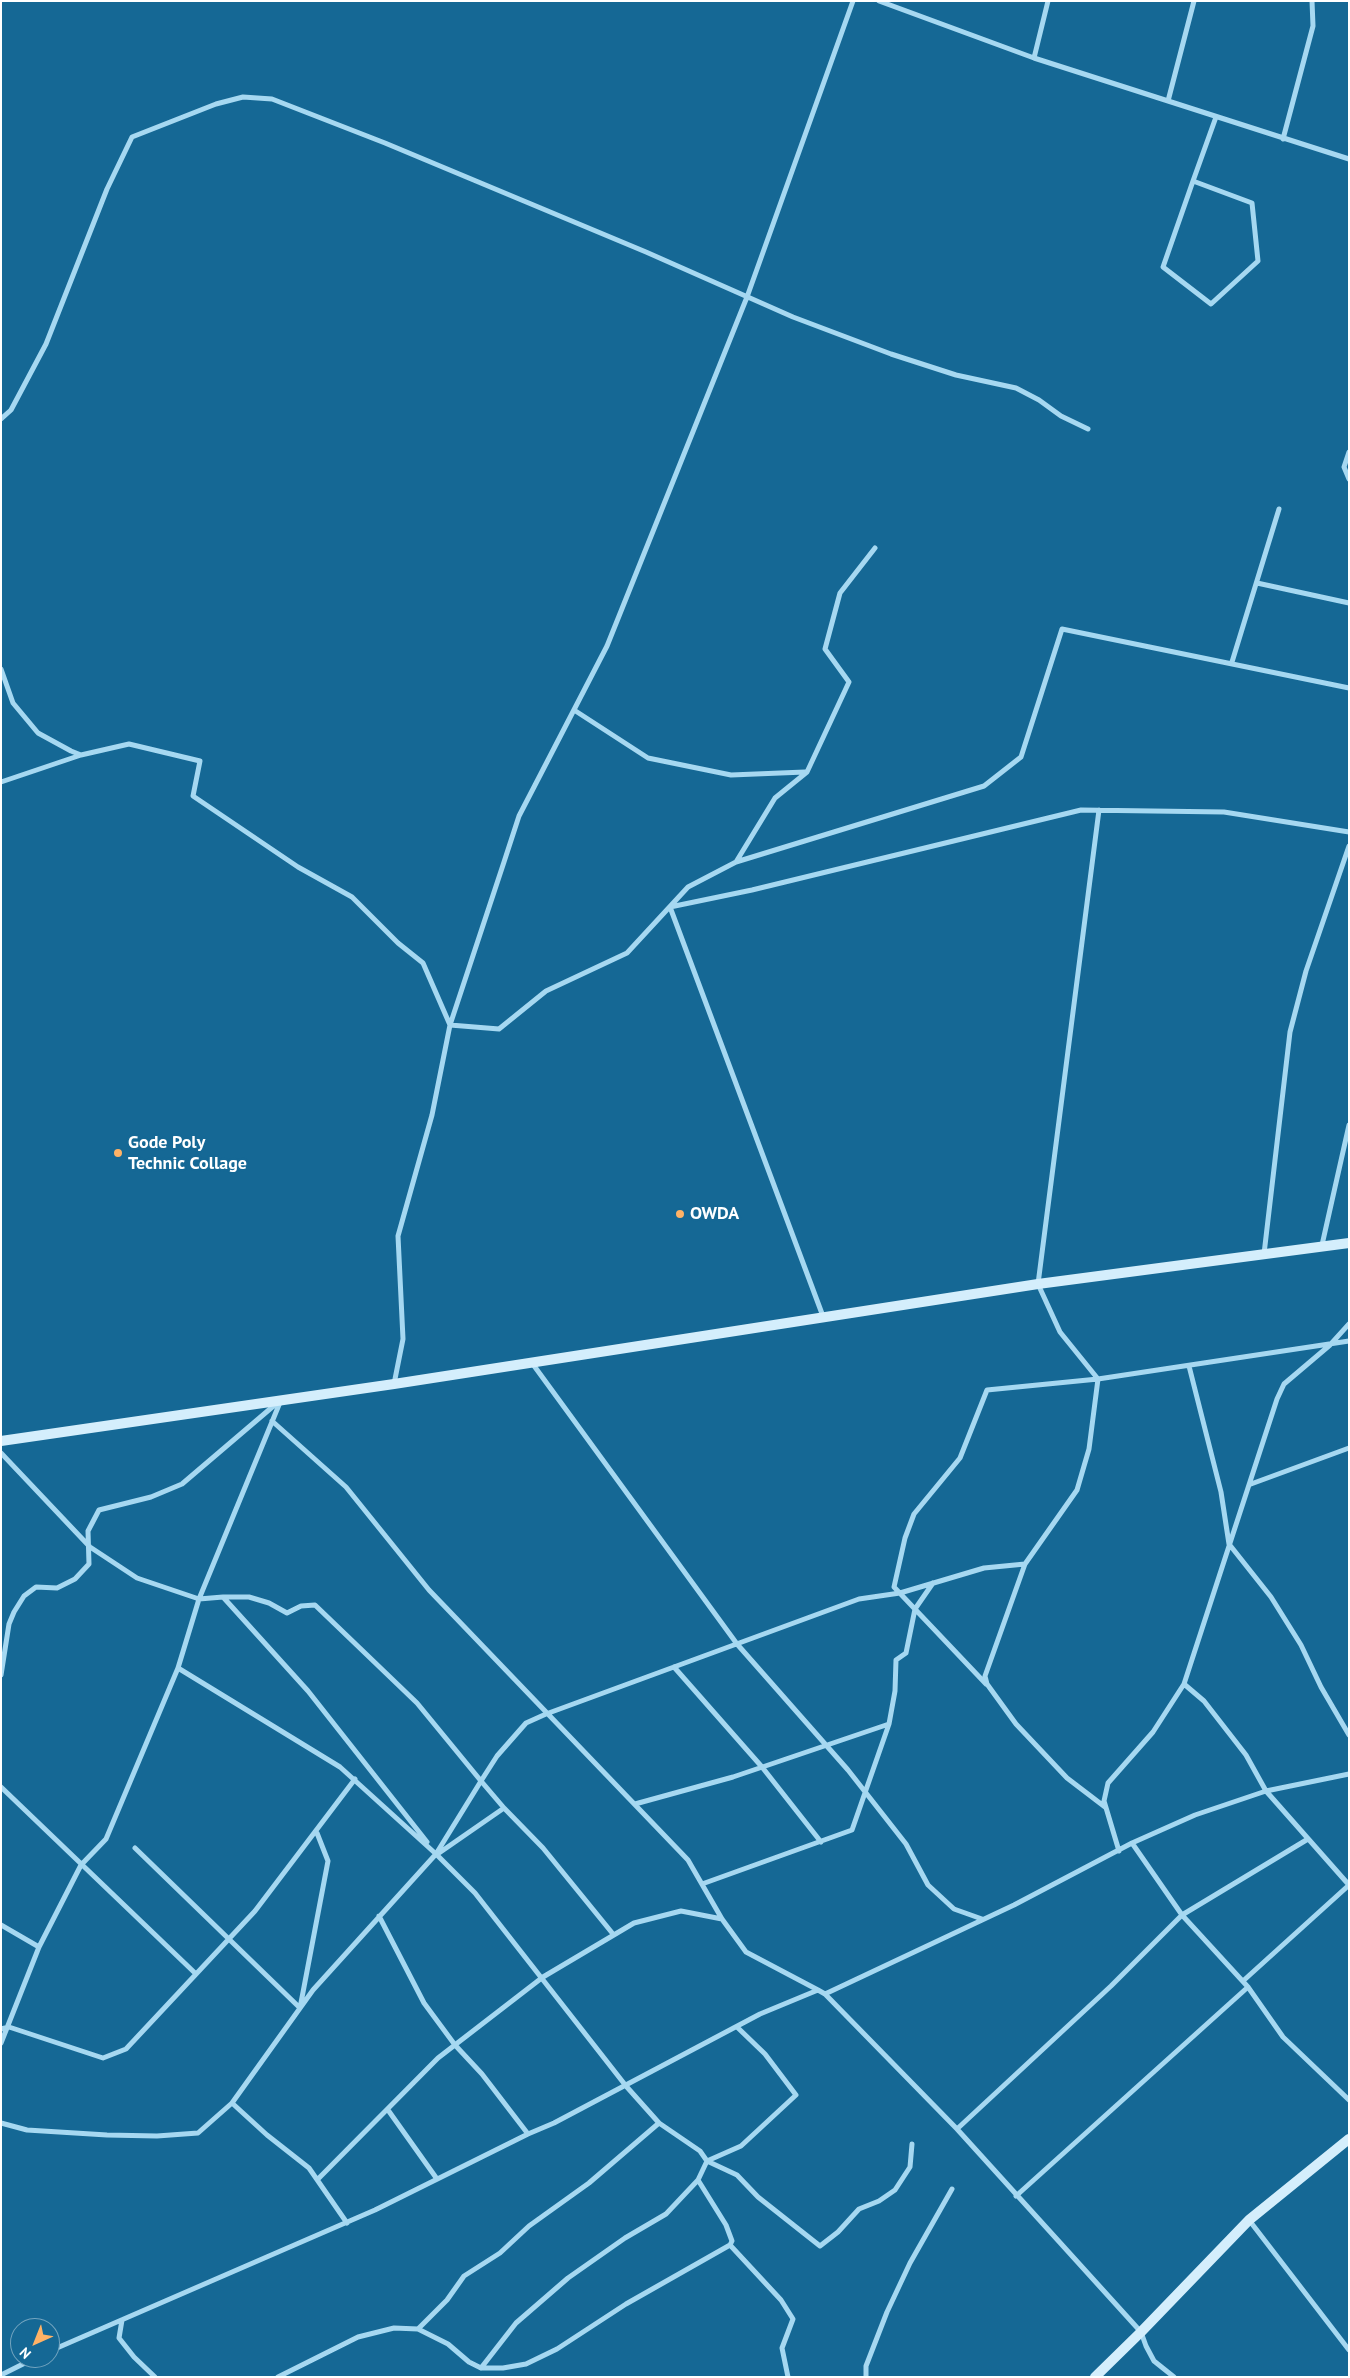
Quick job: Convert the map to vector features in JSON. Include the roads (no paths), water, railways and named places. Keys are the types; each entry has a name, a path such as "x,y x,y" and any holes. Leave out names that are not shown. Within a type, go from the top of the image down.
{"street":[{"path":"394,1384 403,1338 398,1236 432,1115 450,1025 519,816 607,646 748,297 853,1"},
{"path":"879,1 1034,58 1349,159"},
{"path":"1034,58 1048,1"},
{"path":"1168,101 1194,1"},
{"path":"1284,139 1313,26 1312,1"},
{"path":"1,420 10,410 46,344 107,189 132,137 216,104 243,97 272,99 385,143 637,248 748,297 891,354 956,375 1016,388 1039,400 1061,416 1088,429"},
{"path":"1193,181 1252,203 1258,262 1211,304 1163,267 1193,181 1216,117"},
{"path":"1349,452 1344,467 1349,478"},
{"path":"1232,662 1279,509"},
{"path":"736,862 775,798 806,772 849,682 825,648 840,593 875,548"},
{"path":"1257,583 1349,603"},
{"path":"450,1025 499,1030 546,991 627,953 688,887 736,862 984,786 1021,757 1062,629 1232,662 1349,688"},
{"path":"1,669 13,703 38,733 81,755"},
{"path":"574,710 648,758 731,775 806,772"},
{"path":"1,782 81,755 129,744 200,761 193,796 298,867 352,897 398,943 423,963 450,1025"},
{"path":"670,907 752,890 1081,810 1224,812 1349,832"},
{"path":"986,1684 985,1676 992,1653 1025,1564 1077,1490 1089,1449 1098,1379 1060,1332 1038,1284 1099,810"},
{"path":"1264,1254 1290,1032 1306,971 1349,846"},
{"path":"670,907 824,1319"},
{"path":"1322,1245 1349,1125"},
{"path":"1,1441 824,1319 1038,1284 1322,1245 1349,1243"},
{"path":"1119,1851 1105,1807 1104,1800 1108,1783 1153,1732 1184,1684 1229,1544 1251,1484 1277,1399 1284,1384 1330,1344 1349,1324"},
{"path":"1105,1807 1067,1778 1016,1724 986,1684 894,1587 905,1538 914,1514 960,1458 986,1390 1098,1379 1349,1341"},
{"path":"532,1363 737,1644 827,1745 906,1844 928,1885 954,1909 982,1919"},
{"path":"1189,1366 1221,1492 1229,1544 1271,1598 1302,1645 1349,1735"},
{"path":"1,2044 39,1947 81,1865 106,1839 178,1668 199,1599 281,1399"},
{"path":"2,1671 9,1624 24,1596 36,1586 57,1588 74,1579 89,1564 90,1547 88,1531 99,1510 151,1498 182,1484 281,1399"},
{"path":"272,1421 346,1486 429,1590 688,1860 722,1919 746,1952 825,1994 957,2129 1141,2332 1154,2361 1174,2377"},
{"path":"1251,1484 1349,1448"},
{"path":"1,1453 90,1547 137,1578 199,1599 249,1596 269,1603 287,1613 301,1606 314,1605 418,1703 481,1781 543,1848 613,1934"},
{"path":"1,2123 27,2130 107,2135 157,2136 198,2133 232,2103 313,1990 436,1854 497,1756 526,1723 859,1599 900,1593 984,1568 1025,1564"},
{"path":"702,1884 852,1830 890,1724 895,1691 896,1660 906,1653 915,1609 933,1583"},
{"path":"223,1597 308,1690 436,1854"},
{"path":"674,1667 762,1767 821,1842"},
{"path":"178,1668 340,1767 355,1780 436,1854 475,1893 626,2086 659,2123 700,2151 707,2161 737,2175 758,2197 820,2246 838,2232 859,2209 878,2201 895,2190 910,2168 912,2144"},
{"path":"1184,1684 1204,1701 1246,1755 1266,1791 1349,1885 1243,1981"},
{"path":"635,1804 762,1767 890,1724"},
{"path":"825,1994 982,1919 1132,1843 1195,1815 1266,1791 1349,1774"},
{"path":"1,2029 9,2027 103,2058 126,2049 255,1911 355,1780"},
{"path":"1,1787 196,1974"},
{"path":"436,1854 504,1808"},
{"path":"300,2008 328,1861 316,1833"},
{"path":"957,2129 1111,1986 1182,1915 1308,1839"},
{"path":"1132,1843 1182,1915 1243,1981 1284,2037 1349,2100"},
{"path":"134,1848 300,2008"},
{"path":"318,2179 438,2058 543,1978 634,1923 681,1911 722,1919"},
{"path":"378,1916 424,2003 455,2045 482,2074 528,2134"},
{"path":"1,1925 39,1947"},
{"path":"1016,2196 1248,1987"},
{"path":"60,2347 347,2223 528,2134 554,2124 760,2014 818,1990"},
{"path":"481,2368 516,2323 568,2278 625,2238 666,2214 698,2180 707,2161 741,2146 796,2095 765,2054 737,2027"},
{"path":"232,2103 267,2135 309,2168 347,2223"},
{"path":"388,2110 437,2179"},
{"path":"418,2329 448,2300 464,2276 500,2253 529,2226 588,2183 659,2123"},
{"path":"1095,2377 1249,2220 1349,2140"},
{"path":"278,2377 358,2337 394,2328 418,2329 448,2344 469,2362 481,2368 503,2368 526,2364 557,2349 626,2304 730,2244 732,2241 726,2225 698,2180"},
{"path":"866,2377 866,2366 887,2312 910,2263 952,2190"},
{"path":"1249,2220 1349,2350"},
{"path":"730,2244 781,2300 793,2319 782,2348 788,2377"},
{"path":"122,2320 119,2338 134,2357 155,2377"},
{"path":"1,2375 15,2368"}],"place":[{"name":"Gode Poly Technic Collage","path":"118,1153"},
{"name":"OWDA","path":"680,1214"}]}
